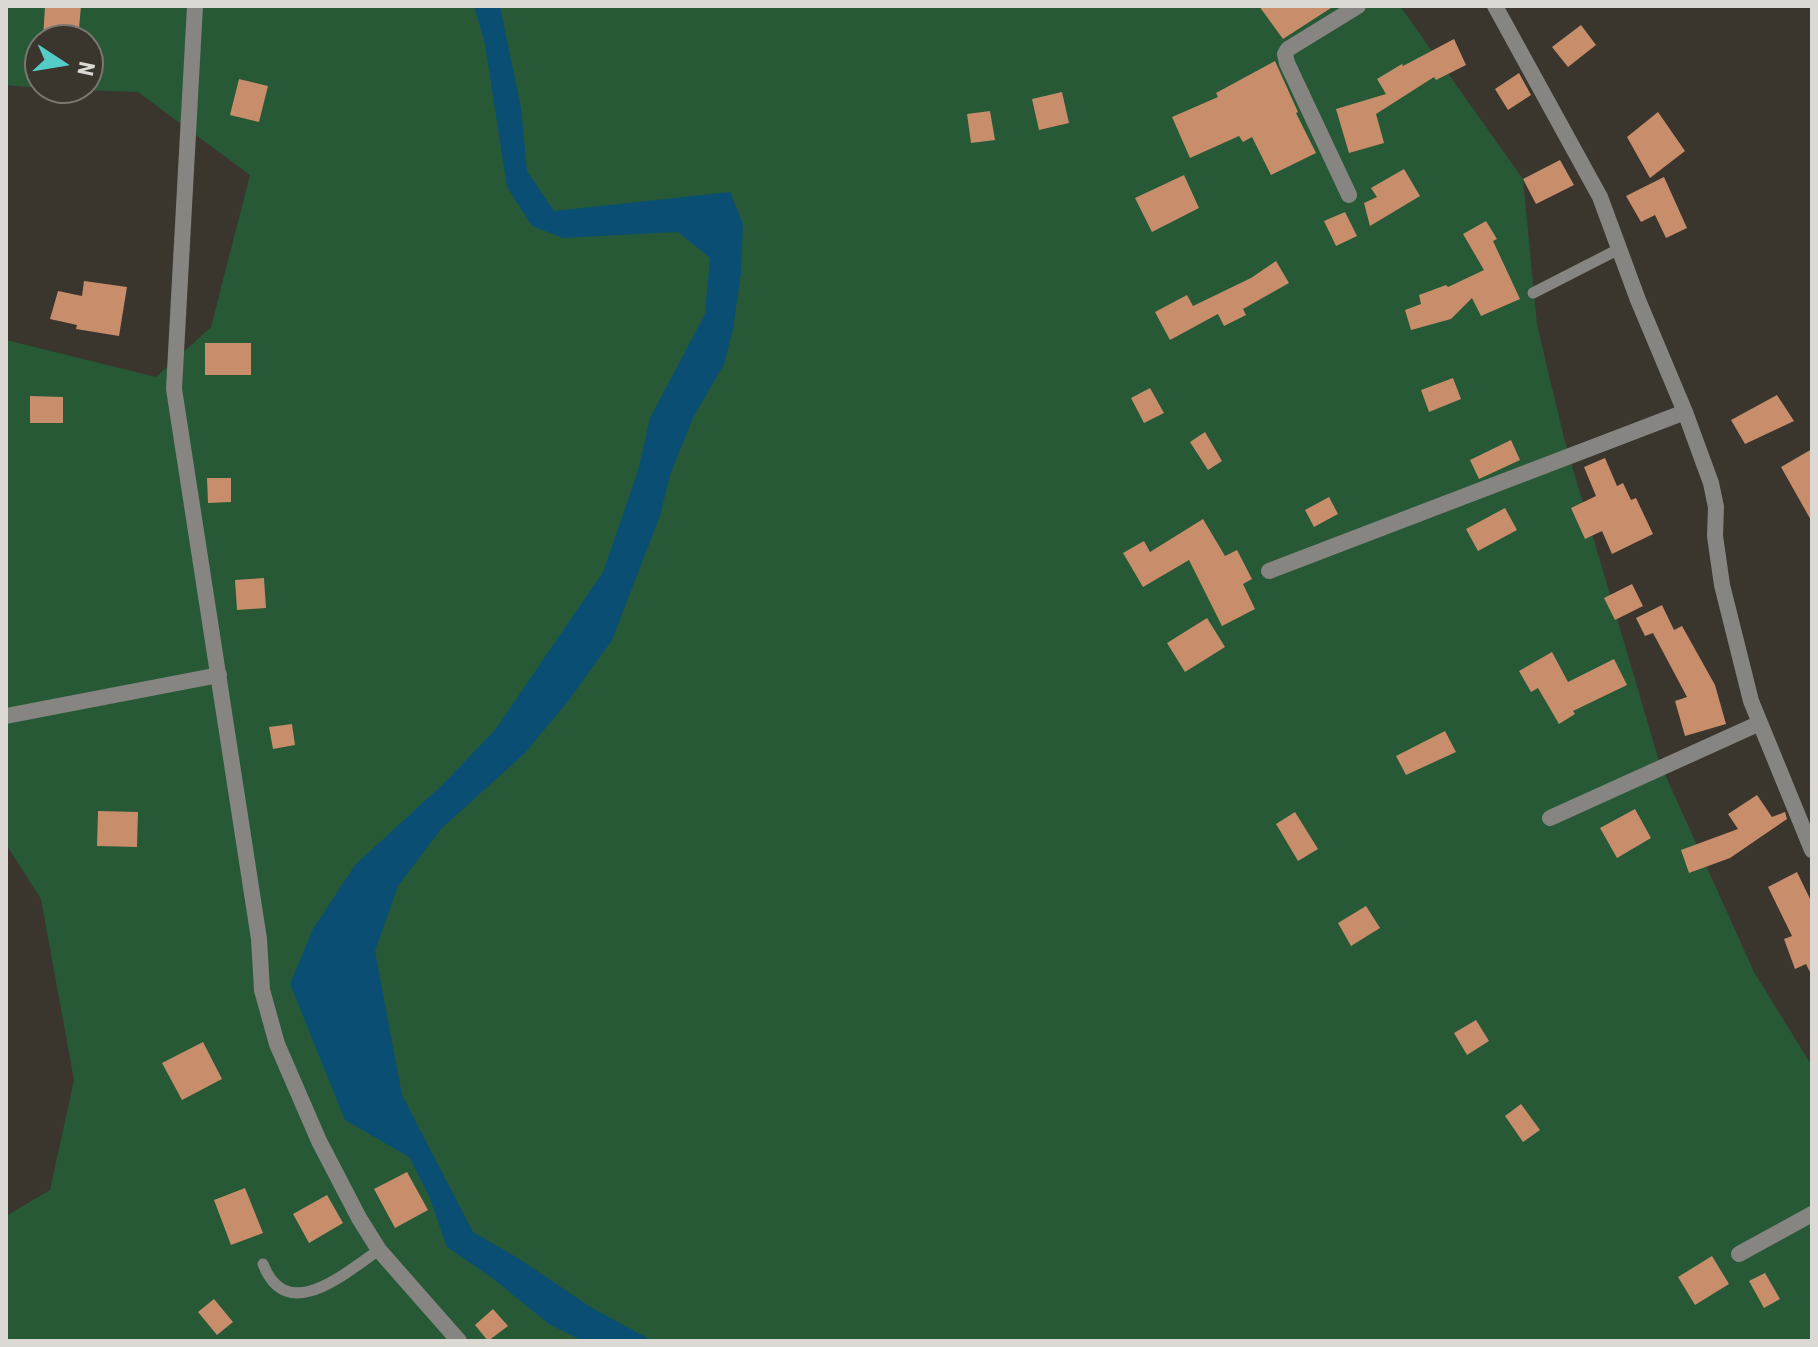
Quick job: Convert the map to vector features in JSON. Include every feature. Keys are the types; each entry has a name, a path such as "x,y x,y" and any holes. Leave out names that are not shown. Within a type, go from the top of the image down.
{"street":[{"path":"195,6 174,389 259,939 262,990 277,1044 319,1141 359,1218 379,1250 459,1341"},
{"path":"1349,195 1285,54 1288,49 1358,6"},
{"path":"1495,6 1600,197 1685,412 1711,483 1722,585 1751,701 1812,850"},
{"path":"1269,571 1685,412"},
{"path":"6,716 219,675"},
{"path":"1550,818 1760,723"},
{"path":"1739,1254 1812,1214"}],"lane":[{"path":"1533,293 1619,249"},
{"path":"263,1264 269,1279 286,1291 301,1294 322,1288 379,1250"}],"green space":[{"path":"6,6 1400,6 1523,179 1537,325 1565,442 1659,761 1754,972 1812,1066 1812,1341 6,1341 6,1216 50,1190 74,1080 41,899 6,844 6,340 156,377 211,327 250,175 138,92 104,91 104,24 24,24 24,87 6,85"}],"water":[{"path":"474,6 500,6 521,108 527,171 554,211 730,192 743,224 741,273 733,329 724,364 693,418 670,475 660,516 612,640 569,700 525,753 441,829 398,886 375,951 402,1095 473,1232 592,1308 653,1341 583,1341 549,1324 447,1247 429,1196 409,1157 345,1120 290,984 313,929 355,865 442,785 495,730 603,572 638,471 650,418 705,314 710,258 678,232 563,238 532,226 507,187 485,44"}],"building":[{"path":"45,6 81,6 79,24 44,24"},
{"path":"1259,6 1334,6 1283,39"},
{"path":"1581,25 1596,45 1568,67 1552,47"},
{"path":"1454,39 1466,65 1436,80 1434,77 1376,114 1384,143 1349,153 1336,109 1386,94 1377,79"},
{"path":"1275,61 1316,153 1271,175 1252,137 1243,142 1239,136 1190,158 1172,117 1218,97 1216,93"},
{"path":"1519,73 1531,95 1508,110 1495,89"},
{"path":"239,79 268,86 259,122 230,115"},
{"path":"1062,92 1069,123 1039,130 1032,99"},
{"path":"990,111 995,140 971,143 967,114"},
{"path":"1658,112 1685,151 1650,178 1627,137"},
{"path":"1560,160 1574,185 1536,204 1523,179"},
{"path":"1404,169 1420,196 1370,226 1364,203 1377,197 1371,188"},
{"path":"1184,175 1199,208 1152,232 1135,198"},
{"path":"1664,177 1687,228 1666,238 1655,215 1641,222 1626,196"},
{"path":"1345,212 1357,236 1336,246 1324,221"},
{"path":"1486,221 1497,239 1493,241 1520,299 1481,316 1472,298 1451,319 1411,330 1405,310 1421,304 1419,295 1446,285 1448,287 1484,270 1463,234"},
{"path":"1276,261 1289,283 1243,309 1246,315 1224,326 1218,314 1170,340 1155,312 1187,295 1193,306 1251,278"},
{"path":"84,281 127,287 119,336 76,329 77,325 50,319 58,291 82,296"},
{"path":"205,343 251,343 251,375 205,375"},
{"path":"1453,378 1461,399 1429,412 1421,390"},
{"path":"1150,388 1164,413 1144,423 1131,398"},
{"path":"1777,395 1794,421 1745,444 1731,420"},
{"path":"30,396 63,397 63,423 30,423"},
{"path":"1205,432 1222,461 1208,470 1190,442"},
{"path":"1511,440 1520,460 1479,479 1470,460"},
{"path":"1812,449 1812,522 1781,467"},
{"path":"1605,458 1617,486 1623,483 1631,500 1636,498 1653,534 1612,554 1602,531 1585,539 1571,508 1596,496 1584,467"},
{"path":"207,478 231,478 231,502 208,503"},
{"path":"1329,497 1338,514 1314,527 1305,510"},
{"path":"1505,508 1517,530 1478,551 1466,529"},
{"path":"1203,519 1225,556 1237,550 1252,579 1243,584 1255,609 1222,626 1189,560 1143,587 1123,553 1144,541 1150,552"},
{"path":"264,578 266,608 237,610 235,580"},
{"path":"1632,584 1643,606 1615,620 1604,598"},
{"path":"1662,605 1674,630 1682,626 1715,685 1726,724 1685,736 1675,701 1687,697 1653,633 1645,636 1636,618"},
{"path":"1207,618 1225,647 1185,672 1167,643"},
{"path":"1552,652 1568,682 1614,659 1627,685 1573,711 1575,714 1559,724 1538,688 1531,692 1519,671"},
{"path":"292,724 295,745 273,749 269,727"},
{"path":"1445,731 1456,752 1406,775 1396,756"},
{"path":"1757,795 1772,817 1785,812 1787,819 1730,858 1689,873 1681,850 1738,829 1728,814"},
{"path":"1635,809 1651,838 1617,858 1600,828"},
{"path":"98,811 138,812 137,847 97,846"},
{"path":"1295,812 1318,849 1298,861 1276,824"},
{"path":"1797,872 1812,903 1812,976 1806,964 1795,969 1784,939 1792,936 1768,887"},
{"path":"1366,906 1380,928 1351,946 1338,923"},
{"path":"1476,1020 1489,1041 1467,1055 1454,1033"},
{"path":"203,1042 222,1079 182,1100 162,1063"},
{"path":"1521,1104 1540,1130 1523,1142 1505,1116"},
{"path":"407,1172 428,1210 395,1228 374,1189"},
{"path":"245,1188 263,1233 231,1245 214,1200"},
{"path":"327,1195 343,1223 309,1243 293,1214"},
{"path":"1712,1256 1729,1284 1695,1305 1678,1277"},
{"path":"1765,1273 1780,1299 1764,1308 1749,1281"},
{"path":"214,1299 233,1322 217,1335 198,1312"},
{"path":"493,1309 508,1326 488,1341 475,1325"}]}
